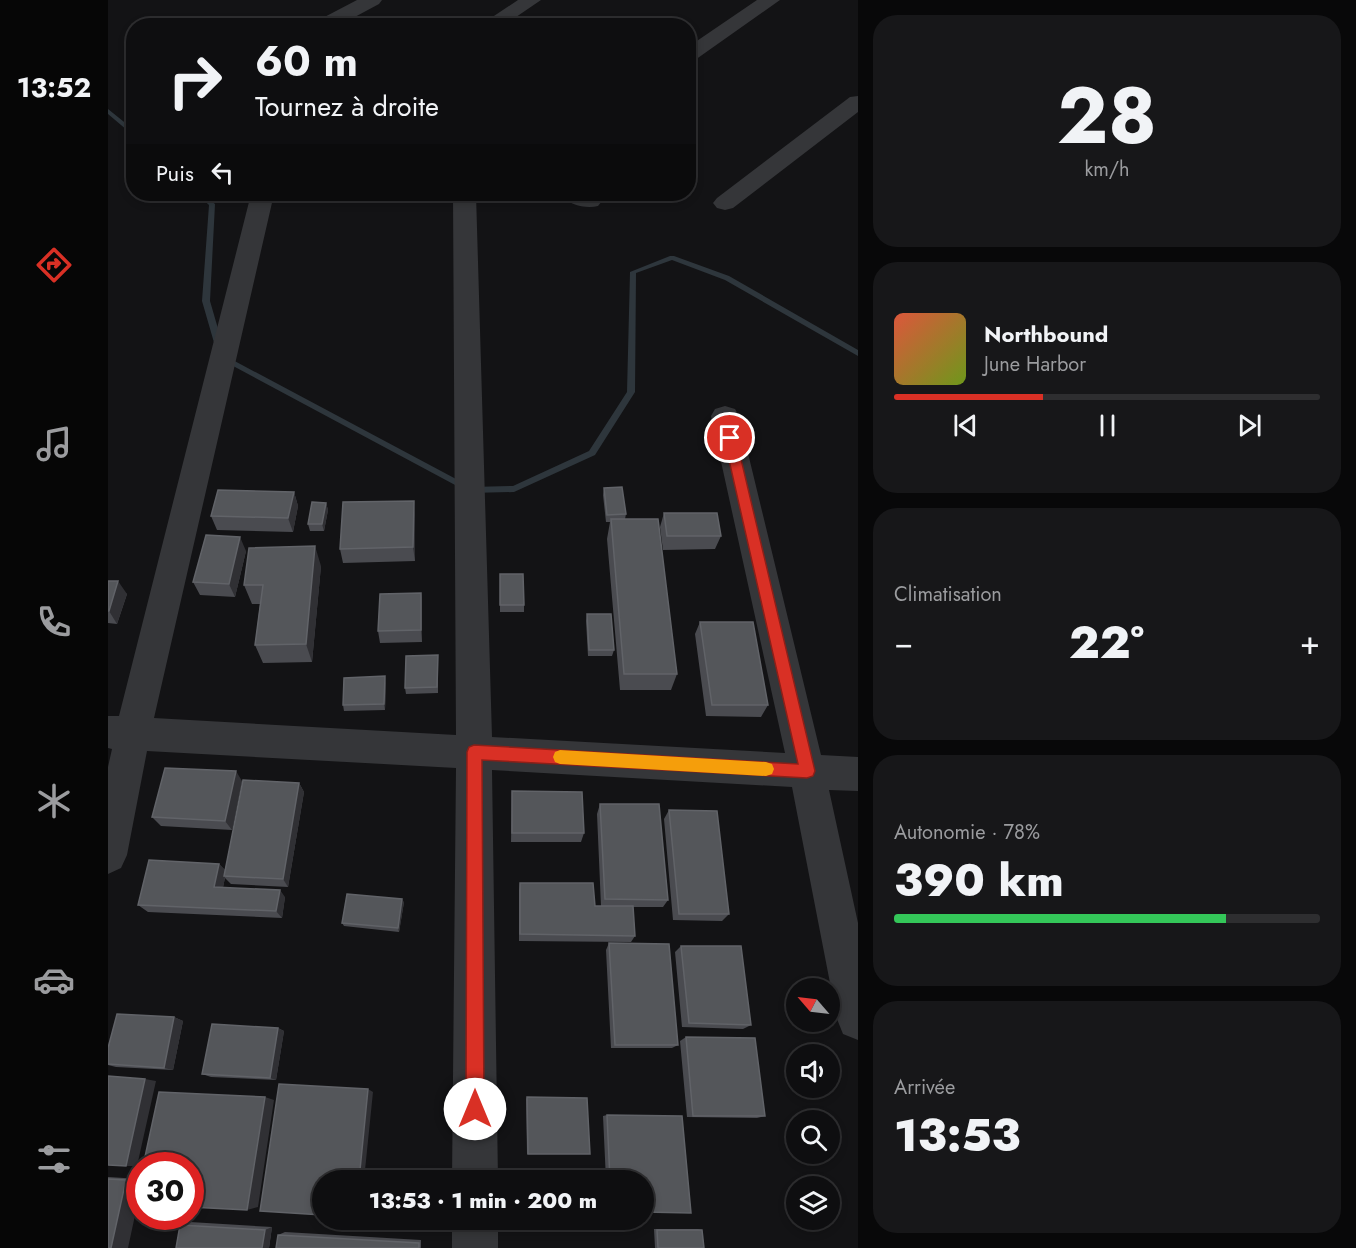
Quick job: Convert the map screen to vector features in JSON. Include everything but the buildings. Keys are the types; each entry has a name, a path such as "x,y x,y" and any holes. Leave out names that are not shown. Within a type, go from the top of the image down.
{"street":[{"path":"337,18 372,0"},
{"path":"501,18 531,0"},
{"path":"696,51 770,0"},
{"path":"725,203 858,102"},
{"path":"108,855 120,732 260,201"},
{"path":"465,201 474,752 475,1170"},
{"path":"725,416 807,771 858,1019"},
{"path":"120,732 858,774"},
{"path":"475,1230 475,1248"}],"waterway":[{"path":"108,111 126,127"},
{"path":"208,201 212,204 206,301 219,346"},
{"path":"226,360 470,490 514,489 592,453 631,392 633,272 672,258 727,278 858,353"}],"slow traffic":[{"path":"560,757 766,769"}],"route":[{"path":"475,1109 474,752 807,771 730,438"}]}
